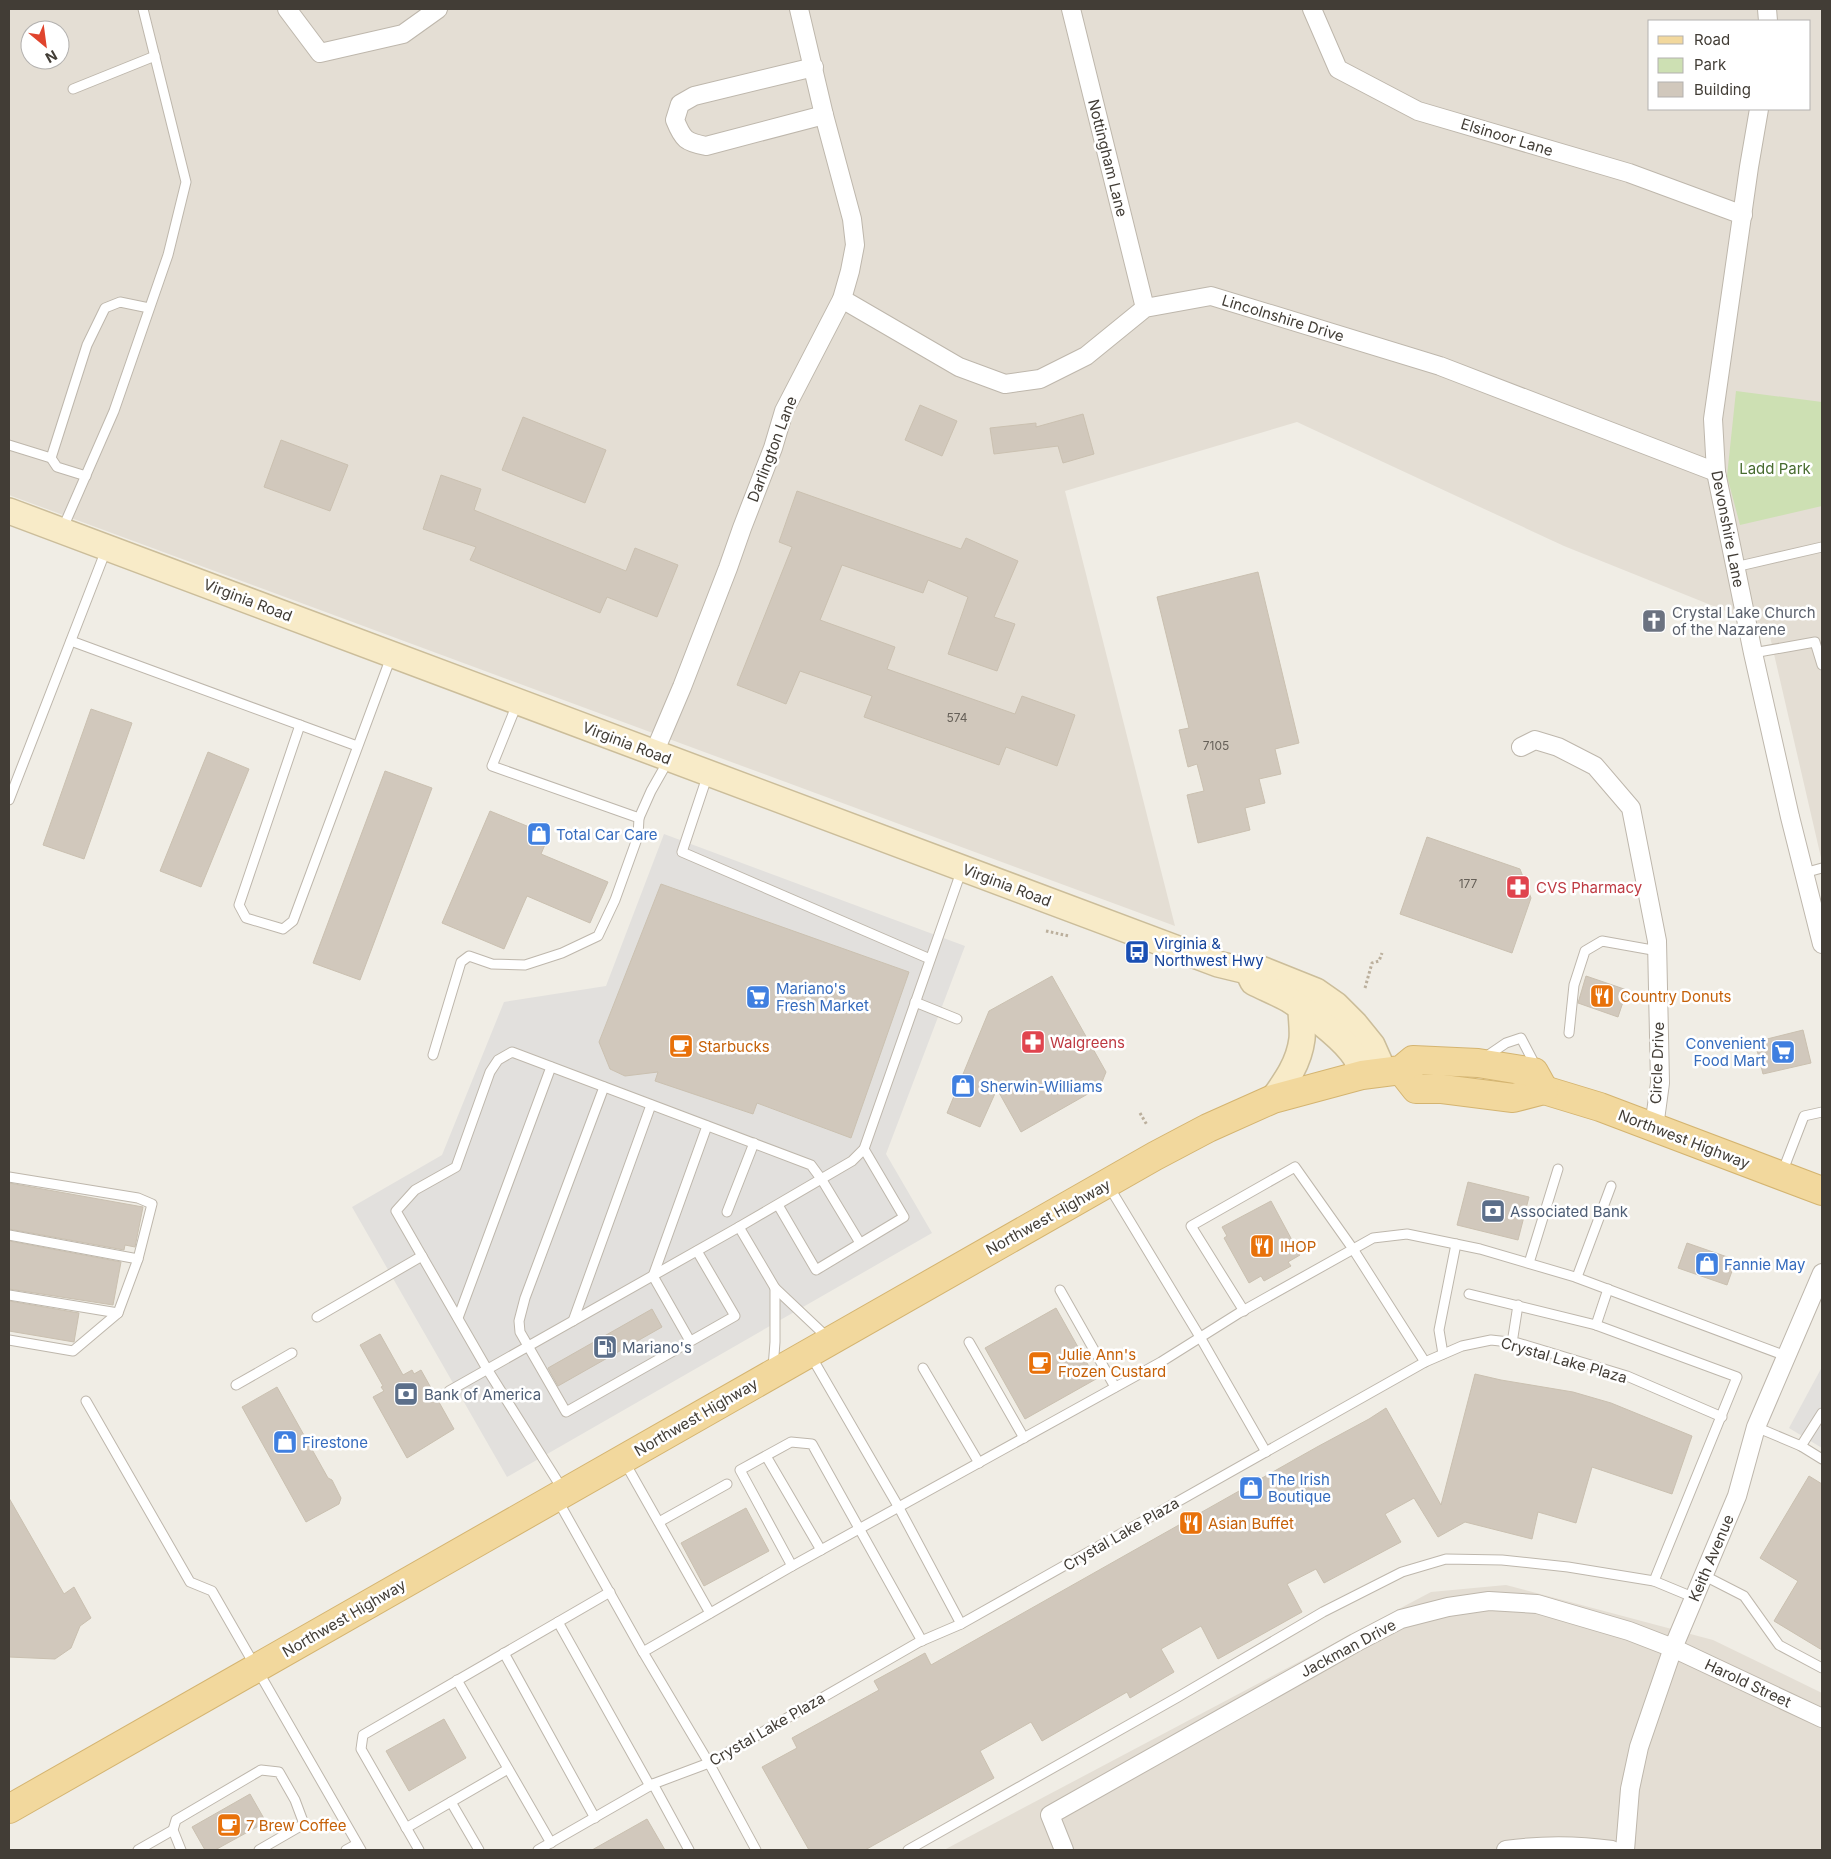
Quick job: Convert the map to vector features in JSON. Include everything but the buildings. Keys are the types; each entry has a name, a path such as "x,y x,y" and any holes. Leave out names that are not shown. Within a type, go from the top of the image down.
{"main road":[{"name":"Northwest Highway","path":"9,1809 820,1346 1108,1184 1208,1128 1273,1099 1382,1072 1413,1060 1478,1062 1539,1081 1600,1107 1822,1191"},
{"path":"1382,1072 1416,1089 1442,1089 1513,1098 1539,1081"}],"street":[{"path":"287,9 320,53 403,34 438,9"},
{"name":"Darlington Lane","path":"662,756 682,687 773,448 784,411 842,299 855,245 852,219 824,115 799,9"},
{"name":"Nottingham Lane","path":"1070,9 1145,308"},
{"name":"Elsinoor Lane","path":"1312,9 1338,69 1418,111 1628,173 1743,214"},
{"path":"814,67 694,96 680,104 675,120 680,132 689,142 706,146 824,115"},
{"name":"Devonshire Lane","path":"1759,110 1713,419 1716,472 1753,653 1822,944"},
{"name":"Lincolnshire Drive","path":"842,299 959,367 1005,384 1040,379 1086,356 1145,308 1211,296 1440,366 1716,472"},
{"name":"Virginia Road","path":"9,511 1218,964 1247,971 1262,969 1316,991 1336,1005 1355,1024 1372,1045 1382,1072"},
{"name":"Circle Drive","path":"1520,747 1535,740 1558,746 1595,766 1631,808 1658,950 1660,1083 1654,1127"},
{"name":"Virginia Road","path":"1247,971 1253,982 1287,998 1301,1008 1352,1052 1359,1063 1382,1072"},
{"path":"1273,1099 1292,1072 1297,1058 1302,1039 1301,1008"},
{"name":"Keith Avenue","path":"1625,1850 1630,1789 1639,1747 1673,1648 1737,1496 1756,1427 1822,1273"},
{"name":"Jackman Drive","path":"1064,1850 1050,1815 1355,1643 1401,1620 1448,1607 1489,1601 1537,1604 1629,1631 1673,1648"},
{"name":"Harold Street","path":"1673,1648 1822,1718"},
{"path":"1506,1850 1550,1846 1587,1846 1612,1850"}],"lane":[{"path":"62,530 114,412 168,255 186,182 143,9"},
{"path":"74,89 155,56"},
{"path":"51,458 87,345 105,308 120,302 150,308"},
{"path":"9,445 51,458 57,467 86,476"},
{"path":"9,800 107,547"},
{"path":"1735,567 1822,547"},
{"path":"71,641 358,746"},
{"path":"1753,653 1815,642 1822,665"},
{"path":"300,725 239,905 246,918 283,929 292,921 392,654"},
{"path":"518,702 492,766 639,818"},
{"path":"433,1055 461,962 468,956 492,964 525,965 562,953 598,936 615,900 638,836 639,818 651,792 662,756"},
{"path":"708,773 682,852 930,959"},
{"path":"449,1391 822,1180 852,1161 864,1149 962,868"},
{"path":"1804,873 1822,868"},
{"path":"1569,1033 1574,985 1585,952 1602,940 1658,950"},
{"path":"915,1002 957,1019"},
{"path":"756,1850 709,1763 643,1652 560,1495 396,1211 415,1190 456,1168 490,1072 498,1060 512,1052 811,1165 860,1243"},
{"path":"458,1318 551,1067"},
{"path":"604,1087 525,1298 519,1321 520,1332 566,1412 735,1316 697,1251"},
{"path":"573,1321 651,1104"},
{"path":"1781,1175 1804,1116 1822,1112"},
{"path":"690,1341 653,1276 707,1126"},
{"path":"727,1212 754,1143"},
{"path":"778,1205 816,1270 904,1217 864,1149"},
{"path":"1244,1311 1191,1226 1295,1167 1353,1249 1426,1362"},
{"path":"1529,1264 1558,1169"},
{"path":"9,1177 138,1198 152,1204 138,1259 118,1313 73,1351 9,1340"},
{"path":"1108,1184 1200,1337 1266,1452"},
{"path":"1578,1278 1611,1186"},
{"path":"739,1227 775,1288 820,1346 898,1506 961,1624"},
{"path":"643,1652 898,1506 1115,1387 1373,1238 1407,1234 1456,1244 1578,1278 1786,1356"},
{"path":"9,1235 138,1259"},
{"path":"1442,1354 1439,1330 1456,1244"},
{"path":"317,1317 422,1256"},
{"path":"773,1373 775,1288"},
{"path":"1596,1325 1608,1289"},
{"path":"1060,1290 1115,1387"},
{"path":"1469,1294 1596,1325 1737,1377 1654,1581"},
{"path":"9,1295 118,1313"},
{"path":"1512,1343 1518,1305"},
{"name":"Crystal Lake Plaza","path":"538,1850 652,1785 709,1763 922,1640 961,1624 1426,1362 1462,1346 1491,1340 1512,1343 1627,1376 1722,1417"},
{"path":"969,1342 1024,1438"},
{"path":"236,1385 292,1353"},
{"path":"923,1368 980,1462"},
{"path":"86,1401 190,1582 212,1591 359,1847 346,1850"},
{"path":"1801,1446 1822,1413"},
{"path":"1756,1427 1801,1446 1822,1459"},
{"path":"792,1566 740,1470 791,1442 812,1444 922,1640"},
{"path":"766,1456 821,1550"},
{"path":"623,1459 710,1613"},
{"path":"659,1522 727,1484"},
{"path":"908,1850 1178,1697 1323,1612 1402,1572 1446,1559 1502,1560 1568,1567 1654,1581 1694,1598"},
{"path":"1704,1575 1744,1596 1779,1645 1822,1668"},
{"path":"419,1850 360,1749 362,1735 610,1592"},
{"path":"558,1622 689,1850"},
{"path":"504,1653 595,1818"},
{"path":"457,1680 551,1843"},
{"path":"406,1828 508,1769"},
{"path":"181,1850 173,1830 176,1820 261,1770 279,1772 304,1824 259,1850"},
{"path":"451,1802 478,1850"},
{"path":"138,1850 173,1830"}],"path":[{"path":"1046,931 1069,936"},
{"path":"1365,988 1372,964 1379,961 1382,953"},
{"path":"1140,1113 1147,1125"}],"shaded area":[{"path":"9,9 1822,9 1822,862 1768,628 1564,546 1297,422 1065,491 1175,926 9,495"},
{"path":"664,834 965,946 886,1154 932,1233 507,1477 352,1207 442,1155 504,1002 606,986","holes":["661,884 909,972 851,1137 757,1103 753,1114 655,1081 659,1068 654,1067 641,1074 625,1076 610,1069 599,1042"]},
{"path":"1822,1367 1822,1448 1789,1428"},
{"path":"1506,1585 1713,1640 1822,1693 1822,1850 944,1850 1431,1592"}],"green space":[{"name":"Ladd Park","path":"1736,391 1822,402 1822,506 1740,525 1727,476"}],"place":[{"name":"Crystal Lake Church of the Nazarene","path":"1654,621"},
{"name":"Total Car Care","path":"539,834"},
{"name":"CVS Pharmacy","path":"1518,887"},
{"name":"Virginia & Northwest Hwy","path":"1137,952"},
{"name":"Country Donuts","path":"1602,996"},
{"name":"Mariano's Fresh Market","path":"758,997"},
{"name":"Walgreens","path":"1033,1042"},
{"name":"Starbucks","path":"681,1046"},
{"name":"Convenient Food Mart","path":"1783,1052"},
{"name":"Sherwin-Williams","path":"963,1086"},
{"name":"Associated Bank","path":"1493,1211"},
{"name":"IHOP","path":"1262,1246"},
{"name":"Fannie May","path":"1707,1264"},
{"name":"Mariano's","path":"605,1347"},
{"name":"Julie Ann's Frozen Custard","path":"1040,1363"},
{"name":"Bank of America","path":"406,1394"},
{"name":"Firestone","path":"285,1442"},
{"name":"The Irish Boutique","path":"1251,1488"},
{"name":"Asian Buffet","path":"1191,1523"},
{"name":"7 Brew Coffee","path":"229,1825"}]}
